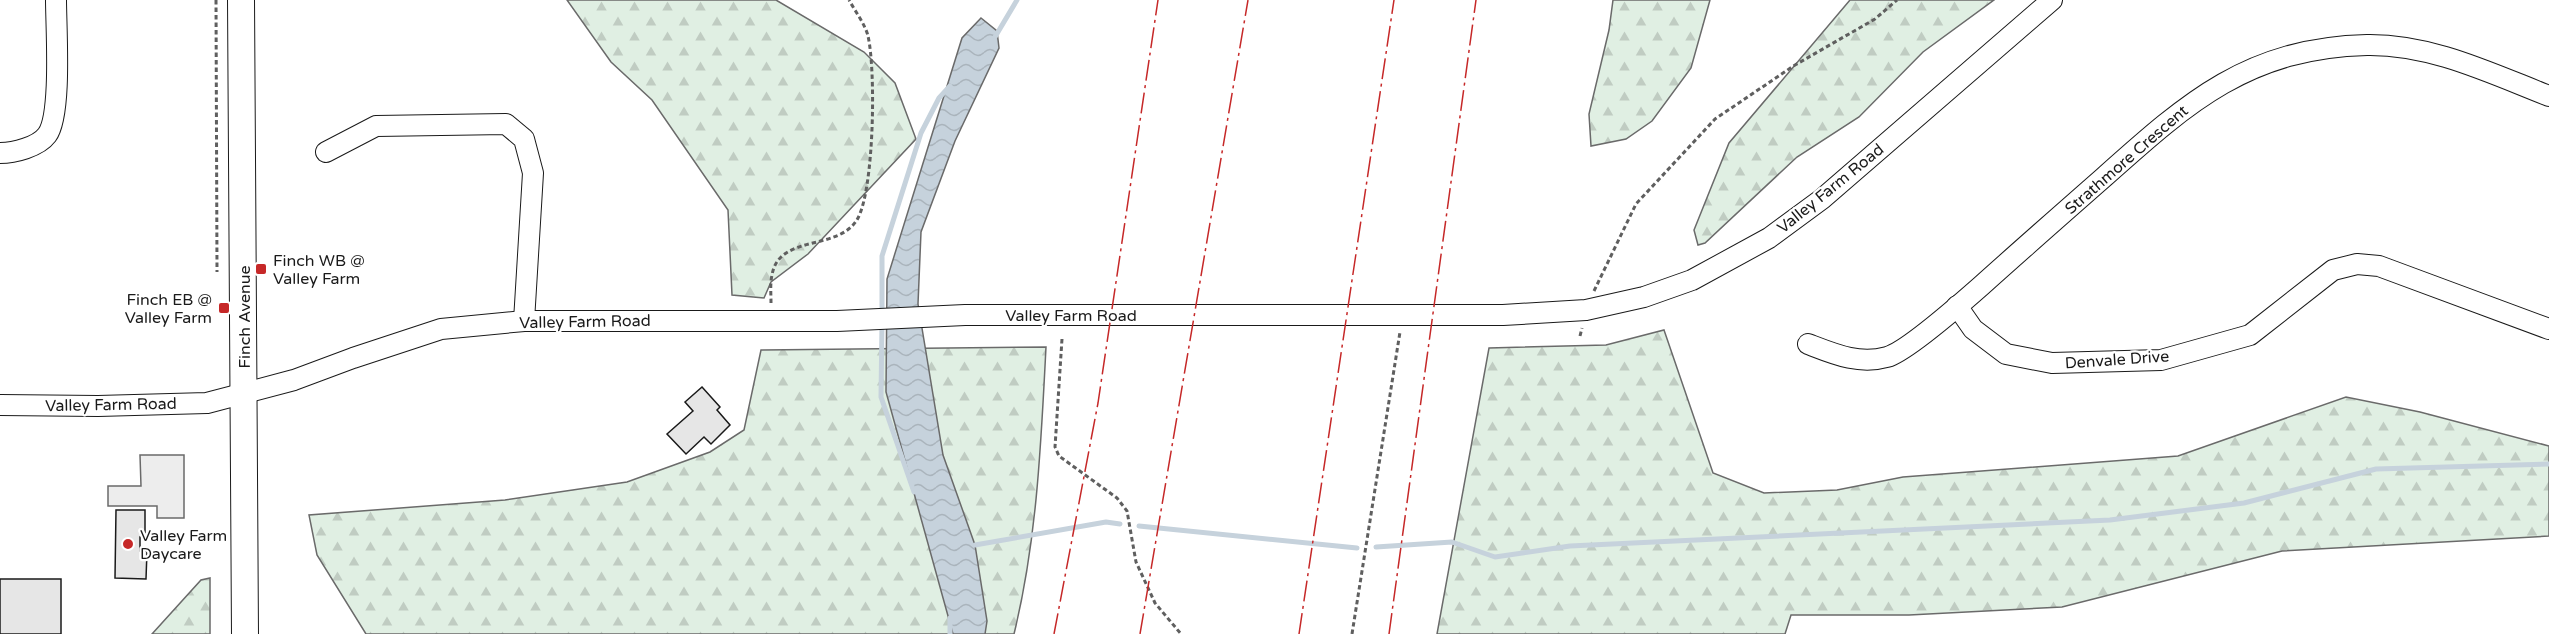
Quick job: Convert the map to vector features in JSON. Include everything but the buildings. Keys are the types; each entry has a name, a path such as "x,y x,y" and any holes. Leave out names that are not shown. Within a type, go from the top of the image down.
{"main road":[{"name":"Finch Avenue","path":"241,0 245,634"}],"street":[{"path":"0,153 15,153 46,136 55,115 56,0"},
{"name":"Valley Farm Road","path":"0,405 98,406 207,403 244,395 441,329 524,321 770,322 965,315 1503,315 1586,310 1644,297 1692,280 1769,238 1822,199 2052,0"},
{"name":"Strathmore Crescent","path":"1808,344 1858,360 1889,357 1957,306 2174,115 2218,85 2259,66 2296,54 2330,48 2368,45 2410,48 2446,56 2549,96"},
{"path":"326,152 376,126 506,124 524,139 533,173 524,321"},
{"name":"Denvale Drive","path":"1957,306 1973,329 2006,354 2052,363 2161,360 2250,335 2333,270 2357,264 2379,266 2549,329"}],"path":[{"path":"216,0 217,272"},
{"path":"770,322 772,273 779,260 791,249 838,237 858,218 869,174 871,89 868,35 849,0"},
{"path":"1580,336 1586,310 1605,262 1636,204 1715,119 1795,66 1875,19 1897,0"},
{"path":"1353,634 1401,315"},
{"path":"1062,339 1055,447 1059,456 1117,498 1127,511 1136,562 1155,603 1181,634"}],"green space":[{"path":"567,0 776,0 864,52 895,83 916,139 808,254 771,282 764,298 732,295 728,210 652,100 611,62"},
{"path":"1613,0 1710,0 1691,68 1652,121 1626,139 1591,146 1589,114 1609,30"},
{"path":"1850,0 1994,0 1923,52 1859,117 1797,157 1705,243 1698,245 1694,230 1729,143"},
{"path":"1664,330 1713,473 1764,493 1837,490 1903,477 2178,456 2346,397 2420,412 2549,446 2549,536 2282,551 2062,607 1909,615 1791,615 1785,634 1437,634 1489,348 1606,345"},
{"path":"1046,347 1040,456 1033,527 1014,634 366,634 317,555 309,515 505,500 627,482 710,452 744,430 761,350"},
{"path":"210,578 210,634 152,634 201,580"}],"shaded area":[{"path":"140,455 184,455 184,518 157,518 157,506 108,506 108,486 141,486"}],"water":[{"path":"981,18 997,31 999,48 955,141 921,232 918,304 943,455 975,545 987,621 985,634 953,634 886,392 887,279 962,38"}],"waterway":[{"path":"995,37 1017,0"},
{"path":"882,314 882,256 921,133 939,98 950,86"},
{"path":"882,323 881,397 914,492"},
{"path":"1376,547 1452,542 1495,557 1570,546 2110,520 2244,503 2376,469 2549,464"},
{"path":"975,545 1106,522 1120,524"},
{"path":"1139,526 1357,548"},
{"path":"950,618 950,634"}],"power":[{"path":"1054,634 1098,403 1158,0"},
{"path":"1140,634 1248,0"},
{"path":"1299,634 1394,0"},
{"path":"1389,634 1476,0"}],"place":[{"name":"Finch WB @ Valley Farm","path":"261,269"},
{"name":"Finch EB @ Valley Farm","path":"224,308"},
{"name":"Valley Farm Daycare","path":"128,544"}]}
